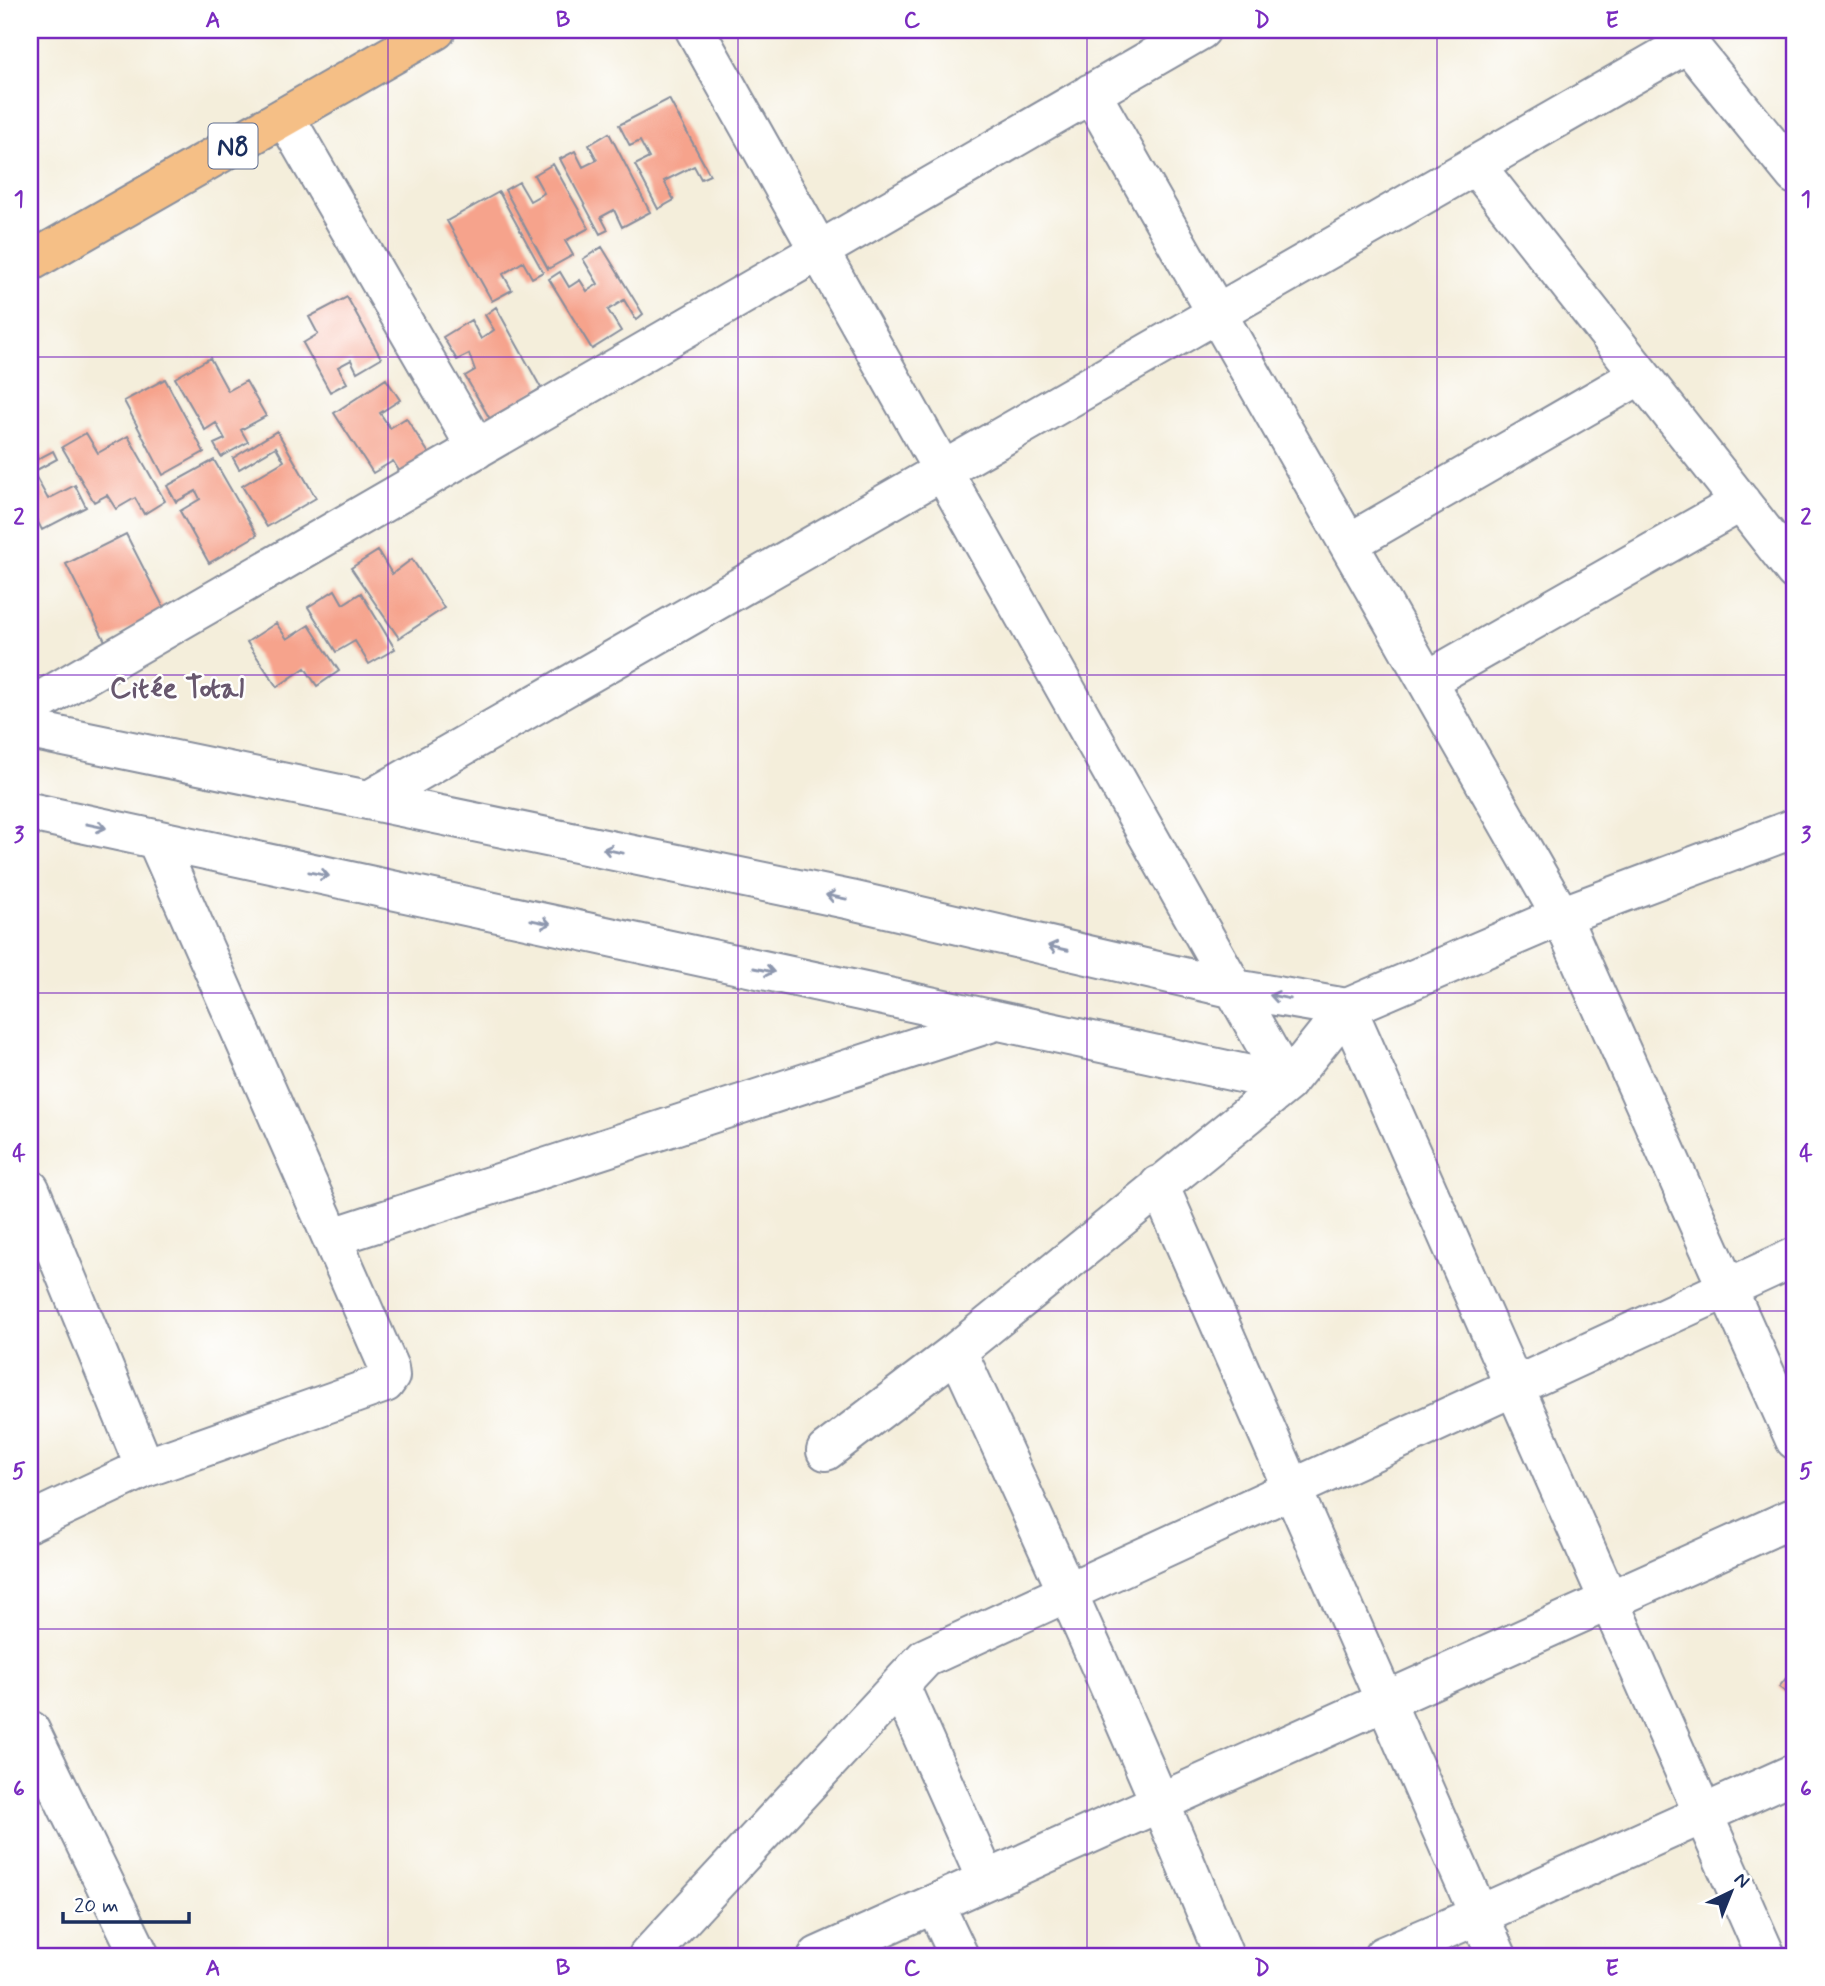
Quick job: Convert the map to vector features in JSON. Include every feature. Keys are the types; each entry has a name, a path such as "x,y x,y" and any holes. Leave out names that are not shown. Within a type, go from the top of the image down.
{"main road":[{"name":"N8","path":"30,262 436,30"}],"street":[{"path":"695,30 1287,1083"},
{"path":"30,707 1201,30"},
{"path":"369,800 1476,166 1683,37 1795,175"},
{"path":"1091,93 1561,916 1795,1440"},
{"path":"285,117 477,449"},
{"path":"1476,166 1795,570"},
{"path":"1349,543 1640,375"},
{"path":"1428,680 1741,502"},
{"path":"30,730 851,900 1235,989 1347,1008"},
{"path":"30,812 1287,1083"},
{"path":"30,1522 145,1468 385,1383 390,1376 389,1368 333,1237 156,839"},
{"path":"826,1451 957,1351 1287,1083 1347,1008 1561,916 1791,840"},
{"path":"1347,1008 1766,1956"},
{"path":"333,1237 998,1020"},
{"path":"1159,1185 1497,1956"},
{"path":"30,1189 145,1468"},
{"path":"648,1956 925,1658 1795,1257"},
{"path":"957,1351 1069,1592 1161,1802 1224,1956"},
{"path":"818,1956 1795,1517"},
{"path":"900,1686 986,1879"},
{"path":"30,1730 140,1956"},
{"path":"1383,1956 1795,1773"},
{"path":"934,1905 959,1956"}],"building":[{"path":"669,99 710,175 701,179 694,166 664,181 674,200 658,209 635,165 649,158 640,141 630,146 619,125"},
{"path":"609,133 650,212 622,227 614,210 601,217 608,230 600,234 560,159 575,151 583,167 597,160 589,145"},
{"path":"553,164 589,228 565,241 573,255 548,269 505,190 519,182 530,201 544,193 534,175"},
{"path":"499,192 543,272 532,278 523,262 503,274 512,290 492,301 447,221"},
{"path":"602,247 643,314 636,320 624,300 608,310 621,331 592,349 549,279 560,272 569,287 580,280 587,291 598,284 583,259"},
{"path":"347,297 381,358 357,372 351,360 338,367 347,383 330,392 303,343 318,334 309,317"},
{"path":"496,307 541,388 490,419 465,376 475,370 469,354 457,360 443,337 471,320 481,339 494,330 485,315"},
{"path":"210,358 228,391 246,381 266,416 241,430 248,442 221,457 214,444 225,439 216,423 205,430 175,378"},
{"path":"165,379 204,452 163,475 124,401"},
{"path":"386,379 400,400 380,413 390,428 406,418 432,458 403,477 393,461 373,473 334,413"},
{"path":"277,431 316,498 267,527 242,486 284,461 276,447 239,469 233,458"},
{"path":"86,433 98,453 128,436 165,501 144,514 135,498 116,509 107,495 94,502 62,447"},
{"path":"53,451 57,459 33,472 48,499 75,485 86,507 42,530 30,507 30,463"},
{"path":"214,460 257,535 209,563 180,511 200,499 196,491 176,502 167,486"},
{"path":"126,534 165,610 105,641 66,564"},
{"path":"378,551 392,574 412,559 444,608 399,638 351,568"},
{"path":"335,590 343,604 361,593 395,649 369,664 355,641 336,652 308,607"},
{"path":"276,623 287,639 309,625 339,671 317,686 305,668 277,687 247,642"},
{"path":"1795,1667 1795,1699 1779,1687"}],"district":[{"name":"Citée Total","path":"177,687"}]}
